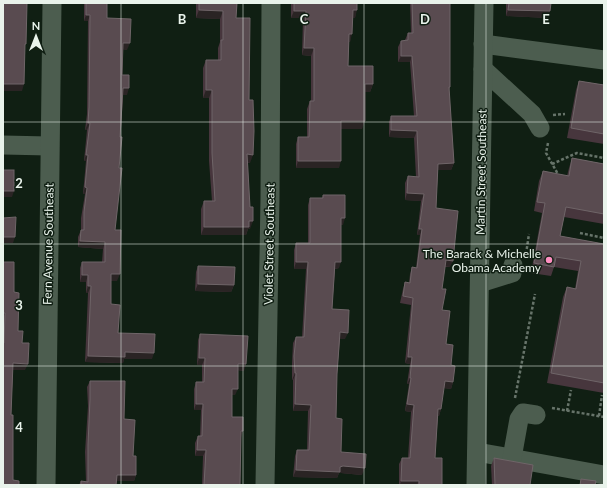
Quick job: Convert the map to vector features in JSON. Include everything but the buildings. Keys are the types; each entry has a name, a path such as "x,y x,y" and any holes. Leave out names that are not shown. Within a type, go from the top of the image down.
{"street":[{"name":"Fern Avenue Southeast","path":"46,485 52,3"},
{"name":"Violet Street Southeast","path":"265,485 270,182 271,3"},
{"name":"Martin Street Southeast","path":"476,485 484,3"},
{"path":"483,44 604,60"},
{"path":"483,69 532,114 546,121"},
{"path":"3,145 50,146"},
{"path":"480,283 512,273 513,266"},
{"path":"512,458 519,419 523,413 540,411"},
{"path":"477,452 604,475"}],"path":[{"path":"546,121 565,114"},
{"path":"552,164 577,153 604,158"},
{"path":"580,234 604,238"},
{"path":"514,402 535,294"},
{"path":"567,410 571,390"},
{"path":"599,416 602,396"},
{"path":"540,411 567,410 604,417"}],"place":[{"name":"The Barack & Michelle Obama Academy","path":"549,260"}]}
